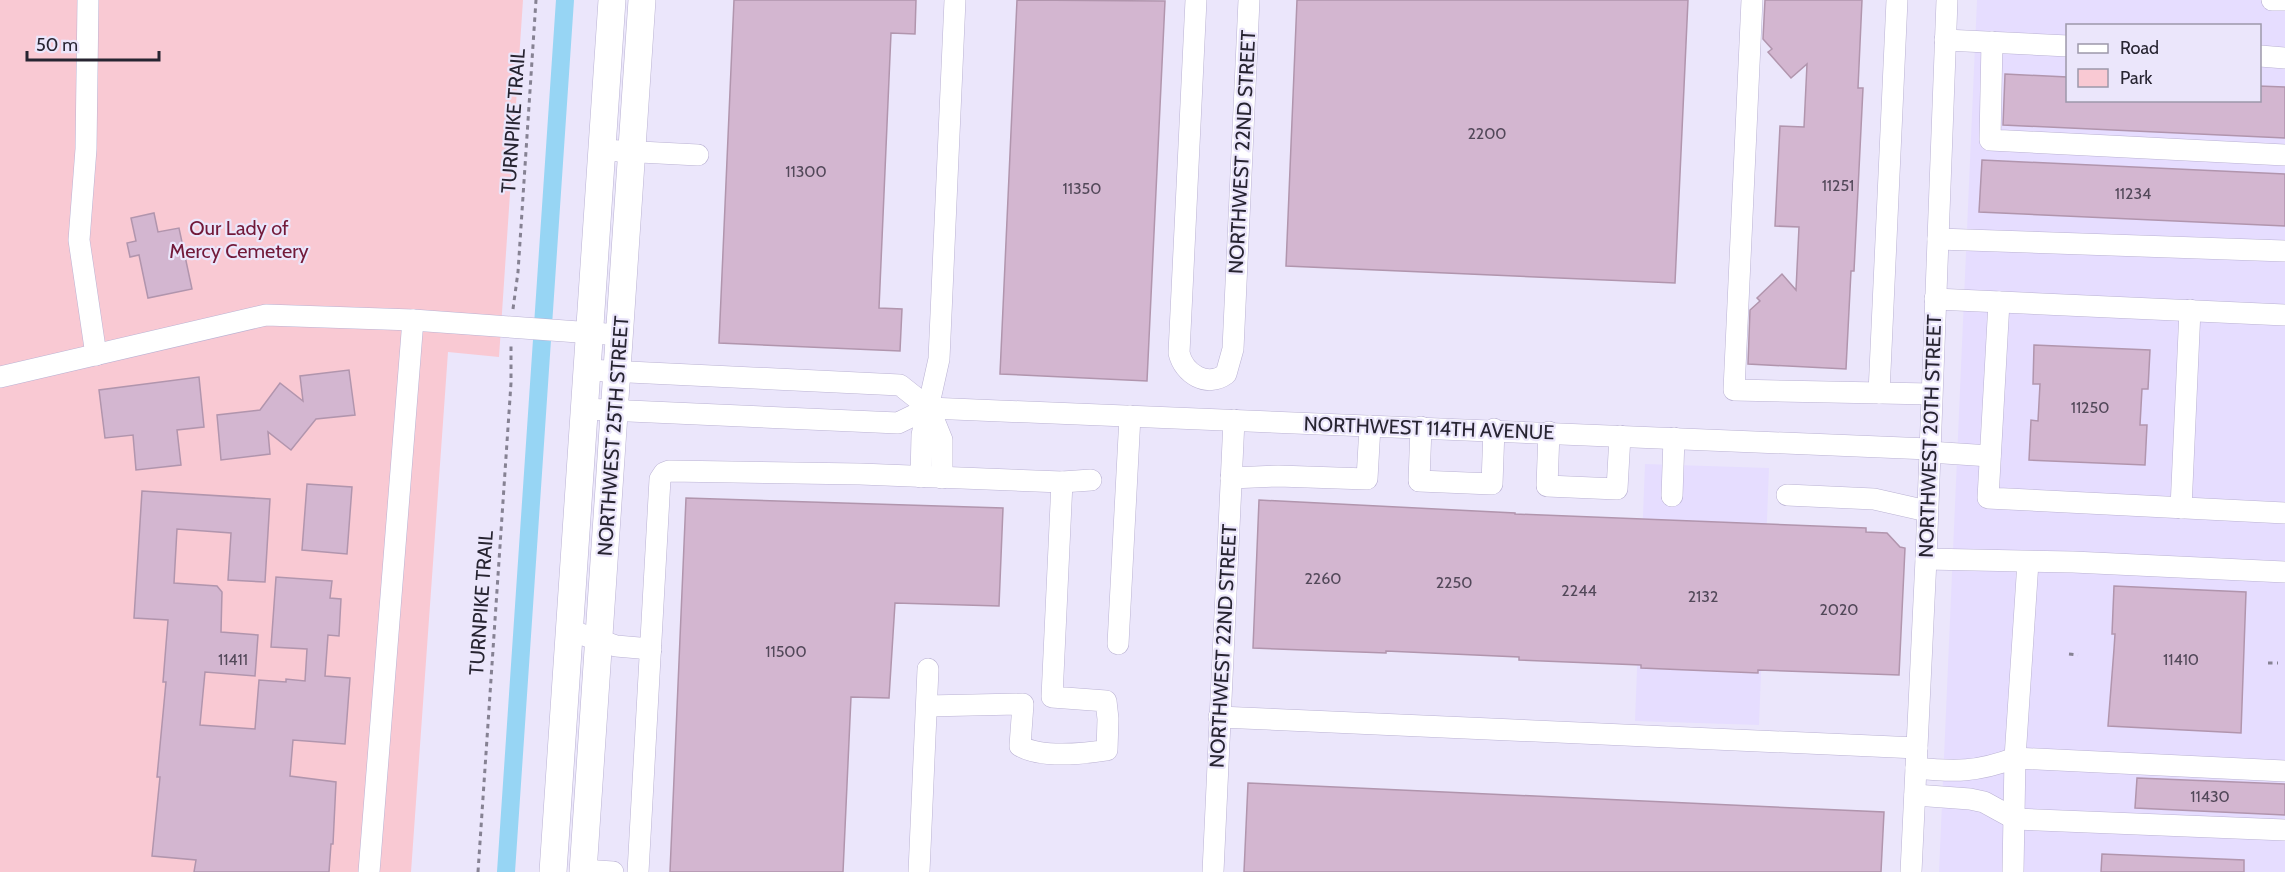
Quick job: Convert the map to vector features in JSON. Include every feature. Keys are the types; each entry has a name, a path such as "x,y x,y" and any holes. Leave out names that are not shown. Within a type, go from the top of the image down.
{"main road":[{"name":"NORTHWEST 25TH STREET","path":"553,872 586,370 577,331 601,150 612,0"},
{"name":"NORTHWEST 25TH STREET","path":"583,871 642,0"}],"street":[{"path":"88,0 86,149 79,240 96,355"},
{"path":"921,477 922,435 939,360 956,0"},
{"name":"NORTHWEST 22ND STREET","path":"1196,0 1179,353 1187,369 1200,379 1214,380 1226,374 1230,365 1234,333 1249,0"},
{"path":"1752,0 1734,390 1931,394"},
{"path":"1879,393 1897,0"},
{"name":"NORTHWEST 20TH STREET","path":"1911,872 1926,559 1947,0"},
{"path":"2272,0 2285,0"},
{"path":"1945,40 2066,46"},
{"path":"1992,42 1990,140 2285,155"},
{"path":"2261,56 2285,58"},
{"path":"601,150 698,155"},
{"path":"1938,239 2285,251"},
{"path":"1935,299 2285,315"},
{"path":"1999,302 1988,498 2285,513"},
{"path":"2181,508 2190,310"},
{"path":"0,376 266,315 518,322 577,331 620,334"},
{"path":"369,872 413,320"},
{"path":"586,370 900,385 928,408 942,440 942,478"},
{"name":"NORTHWEST 114TH AVENUE","path":"584,409 898,423 928,408 1494,429 1990,456"},
{"path":"1118,644 1130,416"},
{"name":"NORTHWEST 22ND STREET","path":"1213,872 1234,420"},
{"path":"1231,478 1278,476 1367,479 1370,426"},
{"path":"1421,427 1419,481 1482,484 1492,484 1494,429"},
{"path":"1549,432 1547,486 1617,489 1620,436"},
{"path":"1672,496 1674,438"},
{"path":"638,872 660,479 664,473 669,471 789,472 1062,482 1091,480"},
{"path":"1052,697 1062,482"},
{"path":"1787,495 1874,499 1927,511"},
{"path":"1926,559 2073,562 2285,572"},
{"path":"2013,872 2014,758 2028,562"},
{"path":"569,630 616,646 651,649"},
{"path":"919,872 928,669"},
{"path":"1028,697 1106,701 1107,750 1088,753 1031,752 1020,746 1023,704 1028,697"},
{"path":"927,706 1023,704"},
{"path":"1219,717 1917,758 1970,770 2014,758 2285,771"},
{"path":"1915,795 1984,802 2015,819 2285,830"},
{"path":"583,871 613,872"}],"path":[{"name":"TURNPIKE TRAIL","path":"518,322 519,260 536,0"},
{"name":"TURNPIKE TRAIL","path":"478,872 511,344"},
{"path":"2069,654 2078,655"},
{"path":"2268,663 2278,663"}],"shaded area":[{"path":"1977,0 2285,0 2285,872 1939,872"},
{"path":"1645,464 1769,468 1759,725 1635,721"}],"green space":[{"name":"Our Lady of Mercy Cemetery","path":"0,0 523,0 499,357 448,352 411,872 0,872"}],"building":[{"path":"734,0 916,0 915,34 891,33 879,308 902,309 900,351 719,343"},
{"path":"1017,0 1165,1 1147,381 1000,374"},
{"path":"1297,0 1688,0 1675,283 1286,266"},
{"path":"1765,0 1862,0 1858,88 1863,88 1854,271 1851,271 1846,369 1748,364 1750,310 1760,301 1757,298 1782,274 1796,290 1799,227 1775,226 1780,126 1804,127 1807,64 1791,78 1768,52 1772,49 1763,39"},
{"path":"2005,74 2066,77 2066,102 2261,102 2261,86 2285,87 2285,138 2003,125"},
{"path":"1982,160 2285,174 2285,226 1979,212"},
{"path":"154,213 158,232 179,228 192,289 148,298 139,255 130,257 127,243 136,241 131,218"},
{"path":"2034,345 2150,350 2148,389 2142,389 2140,425 2147,425 2145,465 2029,460 2031,420 2038,421 2040,384 2033,384"},
{"path":"349,370 355,415 316,419 291,450 268,432 270,454 221,460 217,415 260,410 280,383 303,401 300,376"},
{"path":"199,377 204,427 177,430 181,465 136,470 133,435 105,438 99,390"},
{"path":"307,484 352,487 347,554 302,550"},
{"path":"142,491 270,499 265,582 228,580 231,533 177,529 174,583 217,586 222,592 221,632 258,635 255,676 205,672 200,725 255,729 259,680 305,681 307,649 271,647 276,577 332,581 330,598 341,599 339,636 328,635 325,676 350,678 345,744 293,740 290,776 336,782 333,844 331,844 329,872 194,872 196,860 152,856 160,777 157,777 166,682 163,682 168,620 134,618"},
{"path":"686,498 1003,508 999,606 895,603 889,698 851,697 843,872 670,872"},
{"path":"1259,500 1515,514 1866,528 1866,532 1887,533 1900,547 1905,548 1899,675 1758,670 1758,673 1519,660 1519,657 1253,648"},
{"path":"2114,586 2246,592 2241,733 2108,726 2115,634 2112,634"},
{"path":"2137,778 2285,784 2285,815 2135,808"},
{"path":"1248,783 1884,812 1881,872 1244,872"},
{"path":"2102,854 2244,860 2244,872 2101,872"}],"waterway":[{"path":"506,872 565,0"}]}
